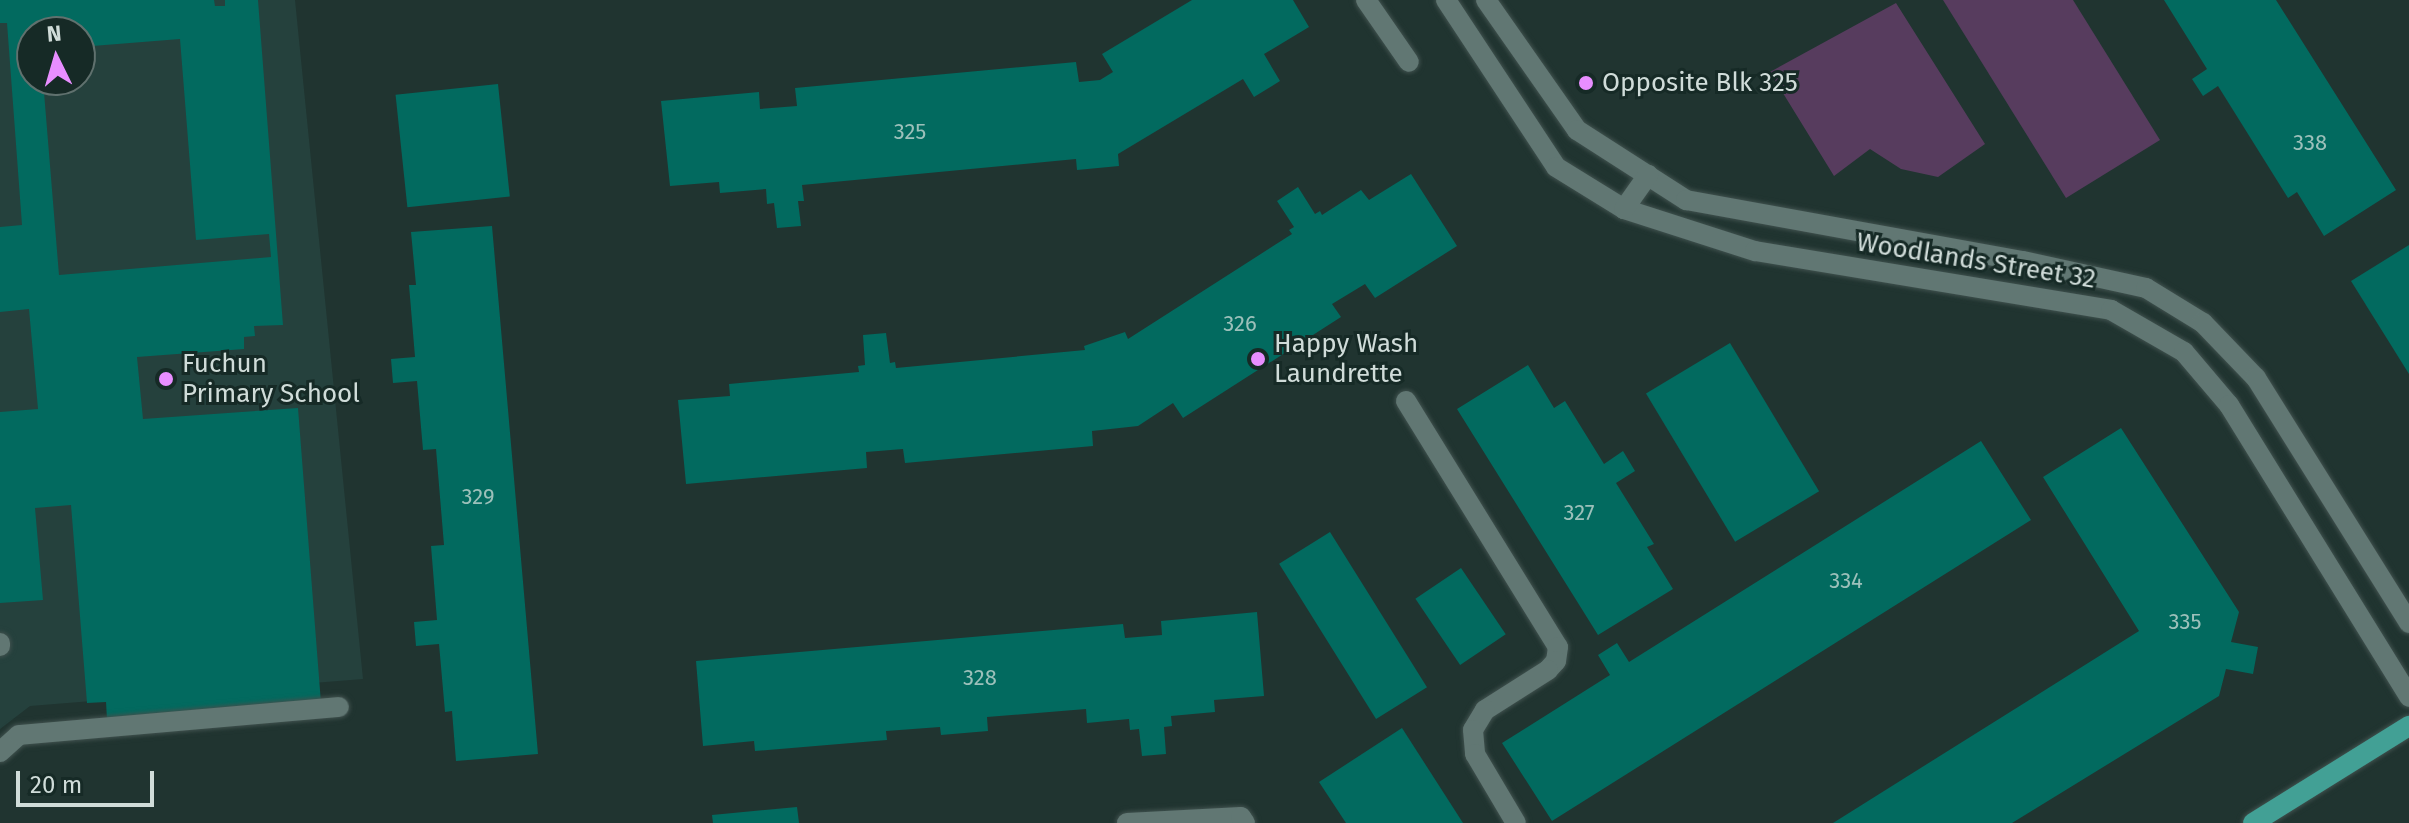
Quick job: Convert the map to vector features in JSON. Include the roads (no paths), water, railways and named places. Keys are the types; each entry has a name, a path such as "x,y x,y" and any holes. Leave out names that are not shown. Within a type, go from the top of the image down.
{"main road":[{"path":"2253,823 2409,726"}],"street":[{"path":"1366,0 1409,62"},
{"name":"Woodlands Street 32","path":"1446,0 1556,167 1624,209 1755,251 2111,310 2184,352 2229,405 2409,697"},
{"name":"Woodlands Street 32","path":"1486,0 1577,130 1686,200 2023,261 2146,288 2203,323 2256,378 2409,623"},
{"path":"1624,209 1648,175"},
{"path":"1406,401 1558,647 1556,661 1548,670 1485,710 1473,730 1475,754 1516,823"},
{"path":"0,752 19,735 339,707"},
{"path":"1127,823 1241,817 1245,823"}],"place":[{"name":"Opposite Blk 325","path":"1586,83"},
{"name":"Happy Wash Laundrette","path":"1258,359"},
{"name":"Fuchun Primary School","path":"166,379"}]}
